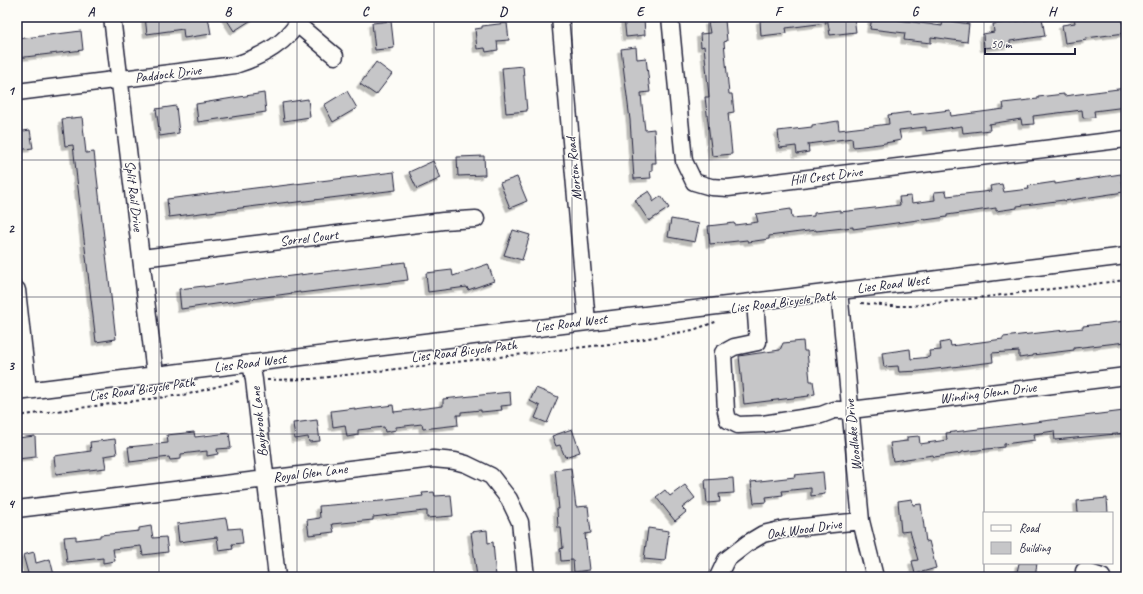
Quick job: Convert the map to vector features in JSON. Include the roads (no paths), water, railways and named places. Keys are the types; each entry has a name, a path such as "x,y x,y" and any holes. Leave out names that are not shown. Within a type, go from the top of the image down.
{"street":[{"name":"Split Rail Drive","path":"112,17 155,374"},
{"name":"Morton Road","path":"560,17 587,322"},
{"name":"Hill Crest Drive","path":"670,17 684,161 694,182 711,187 728,188 1126,139"},
{"name":"Paddock Drive","path":"17,92 235,65 248,61 272,48 284,39 299,21"},
{"path":"299,21 335,56"},
{"name":"Sorrel Court","path":"142,258 443,221 476,219"},
{"name":"Lies Road West","path":"23,391 250,362 1126,256"},
{"path":"17,290 23,391"},
{"name":"Woodlake Drive","path":"839,291 860,522 874,577"},
{"name":"Winding Glenn Drive","path":"755,301 758,342 734,347 723,353 726,411 728,420 738,425 763,424 809,418 821,416 834,410 851,410 1126,376"},
{"name":"Baybrook Lane","path":"250,362 254,380 277,577"},
{"name":"Royal Glen Lane","path":"17,509 433,459 455,461 466,464 490,476 509,499 520,522 526,577"},
{"name":"Oak Wood Drive","path":"718,577 726,560 748,543 763,534 784,529 860,522"},
{"path":"1084,571 1102,577"}]}
